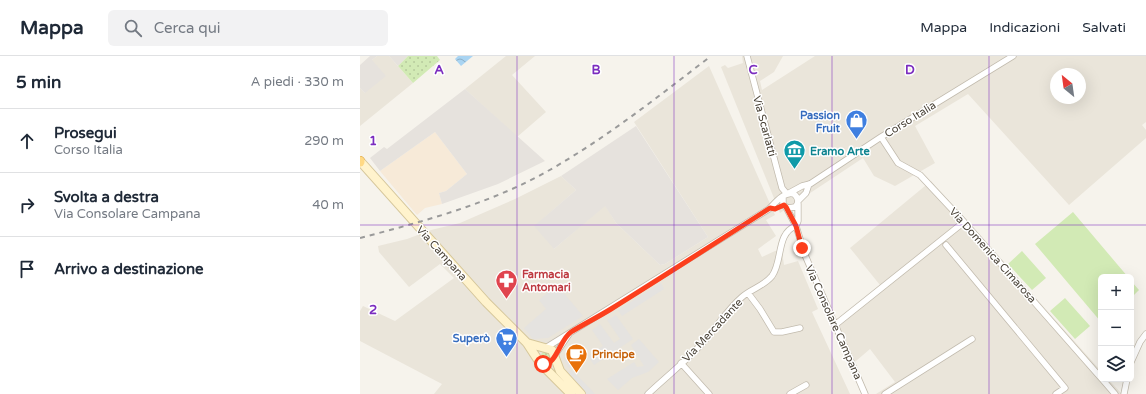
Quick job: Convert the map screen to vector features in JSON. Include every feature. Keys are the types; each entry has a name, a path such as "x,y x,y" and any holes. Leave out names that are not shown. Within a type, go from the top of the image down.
{"main road":[{"name":"Via Campana","path":"360,161 486,302 527,343 540,361 571,394"},
{"path":"527,343 546,347 552,350 560,371 581,394"},
{"path":"546,347 539,350 540,361 551,363 554,356"}],"street":[{"name":"Via Scarlatti","path":"747,56 782,188 786,195"},
{"name":"Corso Italia","path":"546,347 610,310 770,208 774,203 786,195 802,186 809,184 881,137 1013,56"},
{"name":"Via Domenica Cimarosa","path":"881,137 898,163 920,175 964,222 1098,375"},
{"name":"Corso Italia","path":"770,208 775,209 785,206 793,208 806,193 809,184"},
{"path":"786,195 794,194 798,202"},
{"name":"Via Consolare Campana","path":"786,195 785,206 796,226 802,248 865,394"},
{"name":"Via Consolare Campana","path":"796,226 798,221 798,202"},
{"path":"835,325 964,222"},
{"name":"Via Mercadante","path":"648,394 706,340 723,317 742,297 771,276 779,263 780,247 782,242 790,229 796,226"},
{"path":"946,245 1065,388 1056,394"},
{"path":"748,293 774,332 782,332 800,328"},
{"name":"Corso Italia","path":"554,356 569,333"},
{"path":"1134,355 1140,342 1146,334"},
{"path":"885,394 972,339"},
{"path":"681,363 709,394"},
{"name":"Via Domenica Cimarosa","path":"1104,382 1115,394"},
{"path":"1124,394 1126,382"},
{"path":"790,394 806,385"}],"shaded area":[{"path":"370,56 377,56 372,60 386,76 365,93 360,88 360,65"},
{"path":"377,56 389,56 413,83 360,126 360,88 365,93 372,60"},
{"path":"389,56 408,56 398,66"},
{"path":"506,56 535,56 512,75 546,112 517,137 465,89"},
{"path":"742,56 783,56 774,72 760,81 762,90 815,56 1146,56 1146,122 1142,125 1146,130 1146,138 1069,205 968,94 915,126 935,163 895,186 874,176 863,158 780,213 721,67 725,65 728,68 743,63"},
{"path":"709,66 775,215 766,220 776,236 758,249 762,257 775,251 782,251 784,265 798,261 818,309 812,312 850,394 434,394 442,384 360,341 360,311 363,306 395,321 454,278 440,264 409,287 379,252 378,246 460,223 515,199 561,176 576,190 545,217 554,249 605,205 616,223 660,265 665,264 708,237 634,122"},
{"path":"465,89 545,161 498,184 442,204 439,193 446,191 467,174 435,132 380,171 370,158 384,147 387,149"},
{"path":"636,126 708,237 665,264 660,265 616,223 605,206 554,249 534,226 576,190 561,176"},
{"path":"435,132 467,174 446,191 439,193 442,204 425,208 417,215 380,171"},
{"path":"931,181 1098,368 1098,382 1111,382 1122,394 876,394 895,382 870,349 849,367 832,325 880,285 850,248"},
{"path":"661,283 664,289 622,316 618,310"},
{"path":"557,285 583,316 548,338 533,339 524,328 546,309 539,300"},
{"path":"616,315 633,339 594,365 588,356 603,346 592,330 600,324 614,343 620,339 607,320"},
{"path":"639,339 659,362 648,372 632,378 618,390 607,379 634,362 637,367 644,366 631,345"},
{"path":"571,346 580,360 569,368 564,359 565,351"},
{"path":"572,370 595,394 585,394 567,374"}],"green space":[{"path":"408,56 437,56 440,60 413,83 398,66"},
{"path":"1073,212 1125,274 1098,274 1098,318 1035,244"},
{"path":"1022,251 1046,278 1032,290 1008,264"},
{"path":"1134,284 1139,290 1134,295"},
{"path":"1065,298 1090,326 1075,339 1050,311"},
{"path":"544,351 548,351 550,352 550,360 544,361 541,358 541,354"}],"water":[{"path":"458,56 473,56 461,66 455,59"}],"railway":[{"path":"360,238 472,205 494,197 537,177 583,150 605,135 711,56"}],"place":[{"name":"Passion Fruit","path":"856,140"},
{"name":"Eramo Arte","path":"795,170"},
{"name":"Farmacia Antomari","path":"506,300"},
{"name":"Superò","path":"506,358"},
{"name":"Principe","path":"577,374"}],"route":[{"path":"543,364 551,363 554,355 569,333 610,310 770,208 775,209 784,205 786,207 796,226 802,248"}]}
